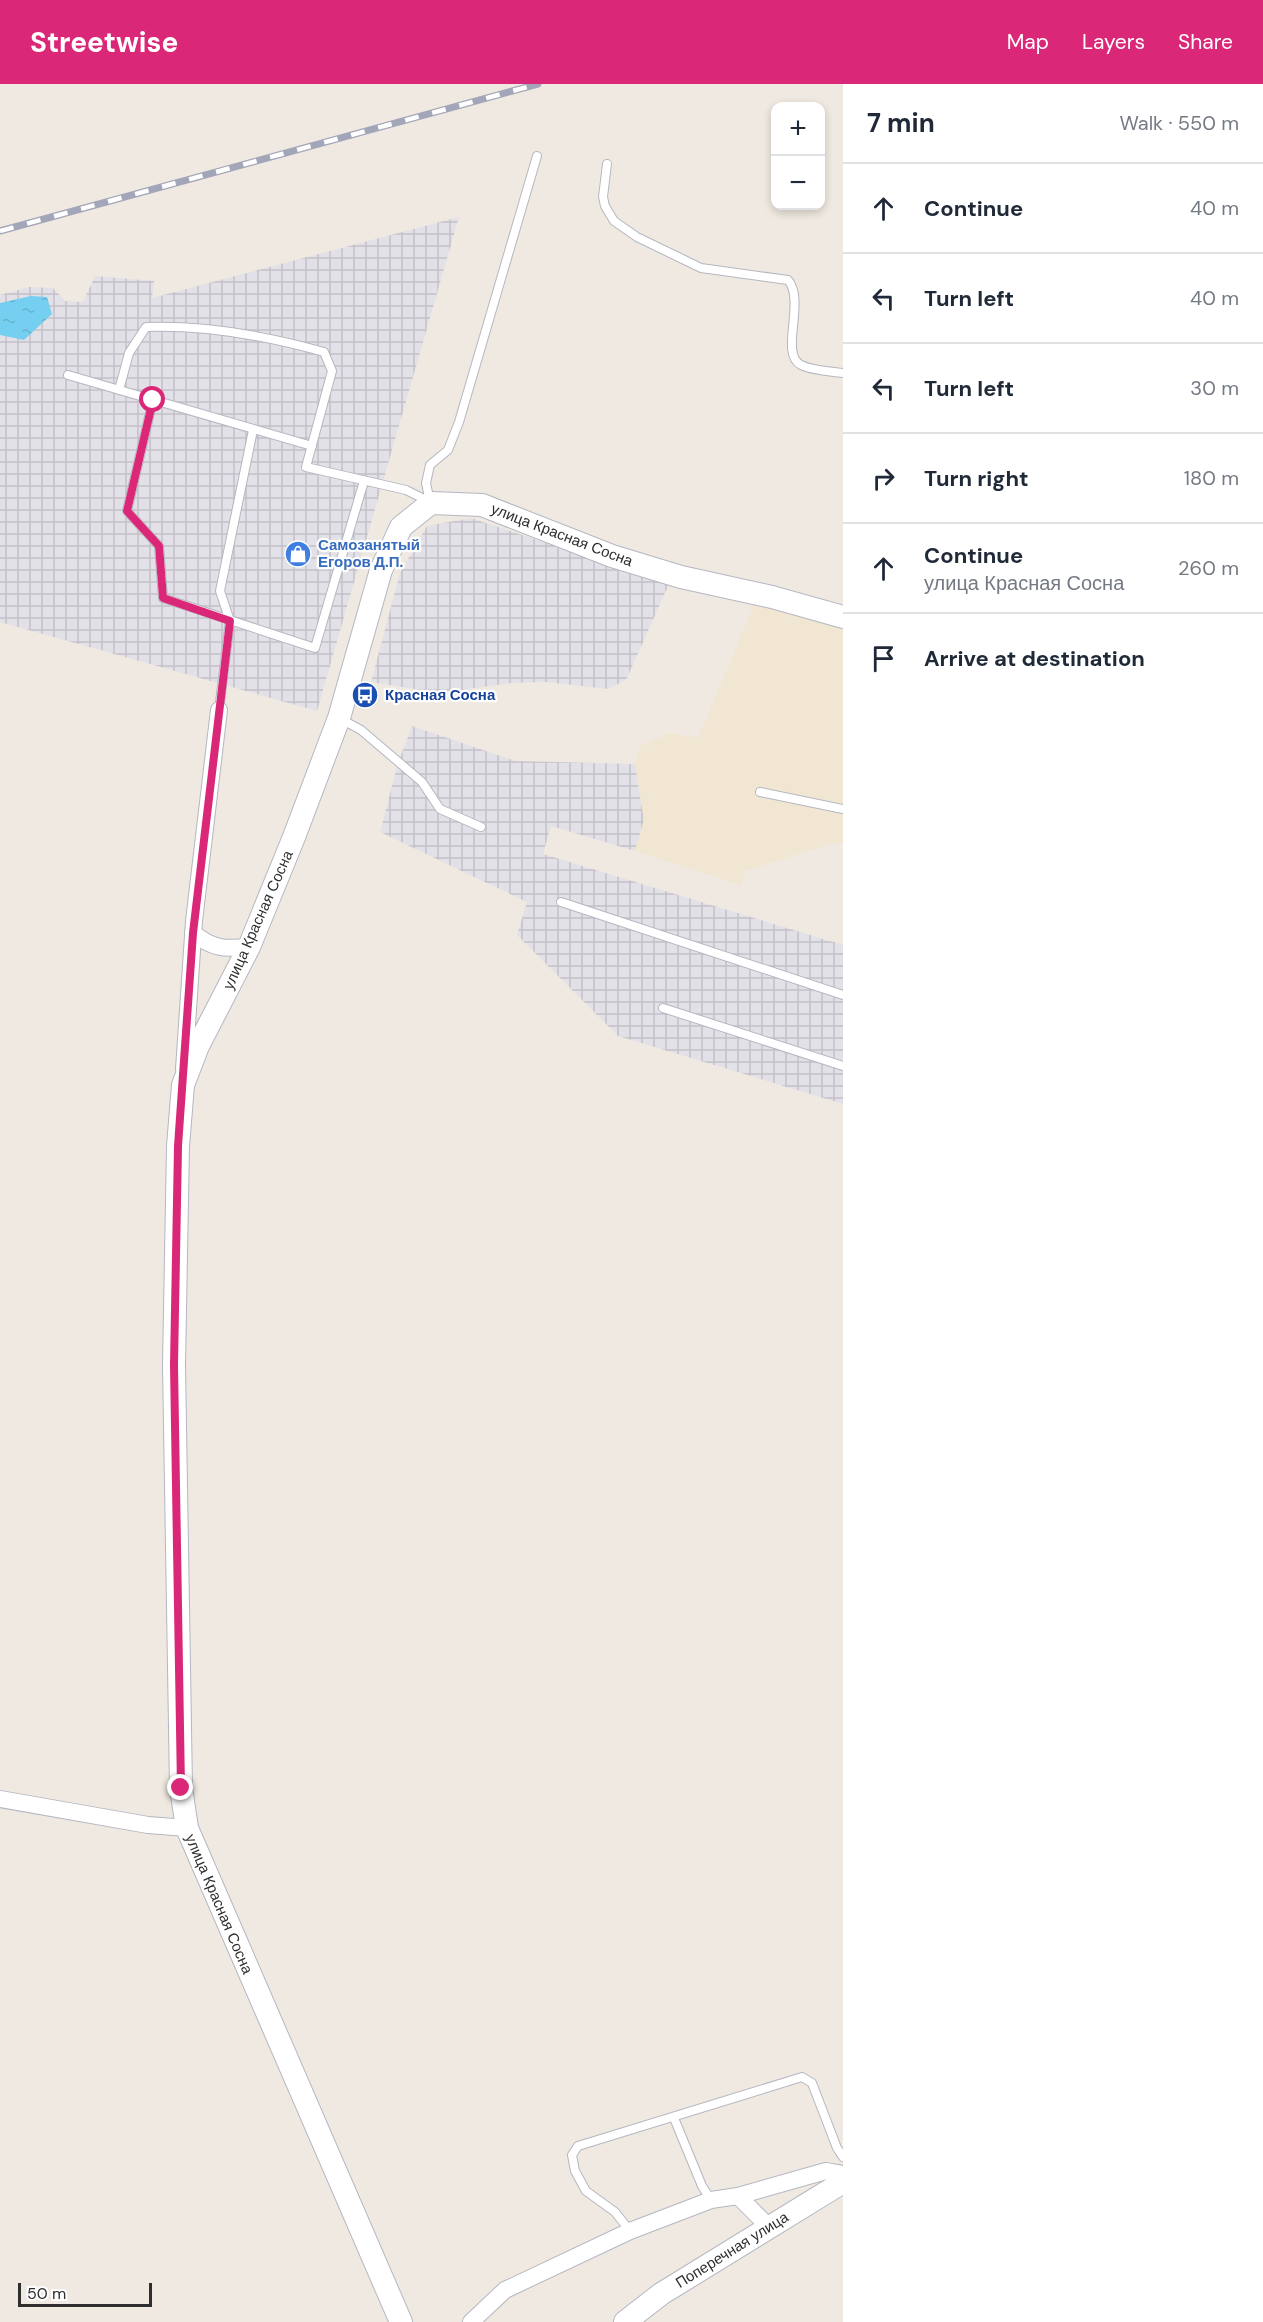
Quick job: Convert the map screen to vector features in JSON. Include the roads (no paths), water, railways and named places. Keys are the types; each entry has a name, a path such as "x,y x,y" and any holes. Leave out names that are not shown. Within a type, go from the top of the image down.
{"street":[{"name":"улица Красная Сосна","path":"401,2322 187,1828 181,1788 174,1365 178,1146 183,1085 198,1046 249,947 294,837 339,718 381,570 401,527 430,503 482,505 612,556 681,577 772,597 843,617"},
{"path":"183,1085 193,933 219,710"},
{"path":"193,933 207,944 225,949 249,947"},
{"path":"0,1799 148,1825 187,1828"},
{"path":"471,2322 505,2290 630,2231 711,2200 738,2196 826,2171 843,2174"},
{"name":"Поперечная улица","path":"625,2322 661,2294 843,2182"},
{"path":"738,2196 769,2227"}],"lane":[{"path":"430,503 426,483 430,465 448,450 459,422 537,156"},
{"path":"607,164 604,206 614,221 637,237 701,268 788,280 793,287 795,297 792,350 794,359 800,365 843,373"},
{"path":"119,390 129,353 146,327 176,326 271,339 324,352 332,371 306,467 406,490 430,503"},
{"path":"68,375 312,446"},
{"path":"153,400 127,511 159,546 163,598 315,648 364,481"},
{"path":"219,710 230,621 220,591 253,430"},
{"path":"339,718 361,730 422,782 440,809 481,827"},
{"path":"760,792 843,809"},
{"path":"561,902 843,995"},
{"path":"663,1008 843,1066"},
{"path":"630,2231 615,2212 586,2191 574,2171 572,2155 578,2146 802,2077 812,2083 837,2148 843,2157"},
{"path":"674,2118 702,2186 711,2200"}],"water":[{"path":"31,296 47,297 52,314 24,340 0,335 0,303"}],"railway":[{"path":"0,231 538,84"}],"place":[{"name":"Самозанятый Егоров Д.П.","path":"298,554"},
{"name":"Красная Сосна","path":"365,695"}]}
